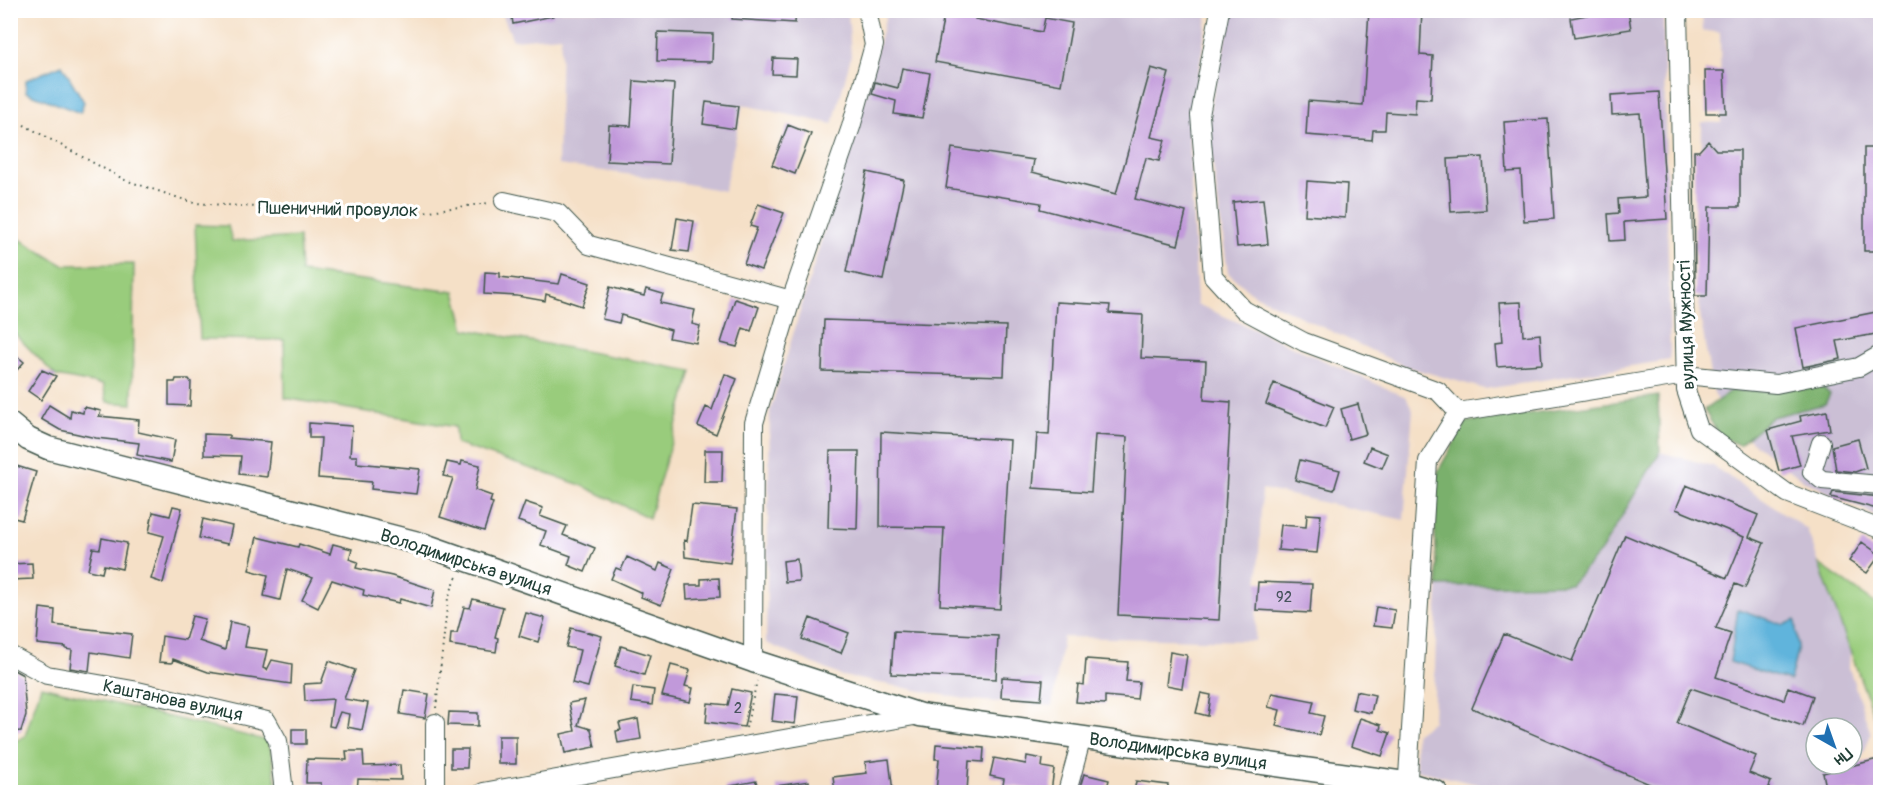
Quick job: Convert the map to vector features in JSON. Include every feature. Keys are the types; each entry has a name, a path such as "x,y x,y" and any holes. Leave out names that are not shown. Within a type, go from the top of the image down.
{"main road":[{"name":"Володимирська вулиця","path":"10,424 19,438 48,448 422,544 756,667 920,715 1082,737 1436,792"}],"street":[{"path":"756,667 754,423 791,300 851,127 873,45 867,10"},
{"path":"1220,10 1200,115 1213,276 1244,310 1304,342 1438,392 1458,412"},
{"name":"вулиця Мужності","path":"1678,10 1686,390 1699,429 1787,493 1881,529"},
{"path":"504,201 558,213 589,244 791,300"},
{"path":"1406,788 1428,461 1458,412 1686,375 1776,384 1859,367 1881,355"},
{"path":"1821,443 1812,472 1822,480 1881,485"},
{"name":"Каштанова вулиця","path":"10,655 47,675 133,690 267,721 278,741 284,792"},
{"name":"Володимирська вулиця","path":"483,792 920,715"},
{"path":"435,723 435,792"},
{"path":"1067,792 1082,737"}],"path":[{"name":"Пшеничний провулок","path":"24,125 125,180 194,203 350,213 414,213 504,201"},
{"path":"435,723 448,598 461,567"},
{"path":"745,734 756,667"}],"shaded area":[{"path":"501,11 848,11 851,56 833,124 743,105 724,191 656,178 558,165 561,36 513,40"},
{"path":"887,11 1208,11 1189,140 1197,304 1406,397 1413,410 1404,520 1262,489 1255,641 1063,637 1052,706 970,700 842,676 766,643 770,411 866,92"},
{"path":"1232,11 1663,11 1670,360 1485,389 1404,366 1253,294 1228,273 1207,122"},
{"path":"1702,11 1880,11 1880,518 1803,480 1723,420 1712,387 1699,308 1702,122 1721,123 1720,32 1703,31"},
{"path":"1660,452 1713,466 1807,529 1850,652 1849,668 1871,734 1864,753 1864,716 1804,716 1804,776 1856,776 1858,792 1510,792 1416,770 1415,734 1433,721 1438,586 1571,584 1601,551"}],"green space":[{"path":"195,225 228,226 232,241 299,237 301,272 455,292 465,329 692,371 649,518 581,485 456,444 455,427 285,398 284,340 200,339"},
{"path":"11,234 63,265 134,264 132,404 107,402 103,385 56,376 11,330"},
{"path":"1819,385 1830,394 1825,404 1772,417 1739,445 1720,437 1704,410 1731,391 1771,391"},
{"path":"1658,396 1660,452 1601,551 1571,584 1438,586 1435,531 1438,471 1466,422"},
{"path":"1819,564 1880,607 1880,733"},
{"path":"41,686 269,741 278,792 11,792 10,744 25,736"}],"water":[{"path":"62,65 84,102 80,113 26,92 26,80"},
{"path":"1738,609 1784,625 1795,620 1798,647 1790,681 1730,662"}],"building":[{"path":"511,10 552,10 553,16 513,24"},
{"path":"733,10 796,10 795,23 732,19"},
{"path":"945,10 977,10 975,19 1042,32 1045,18 1072,23 1061,85 935,62"},
{"path":"1369,10 1422,10 1420,55 1433,56 1431,99 1416,98 1415,114 1386,112 1385,130 1373,130 1372,140 1306,135 1308,101 1363,105"},
{"path":"1612,10 1628,10 1631,29 1574,38 1571,18"},
{"path":"658,32 713,34 712,62 657,61"},
{"path":"773,58 797,59 796,75 772,74"},
{"path":"902,68 930,73 922,118 894,114 896,101 872,94 875,82 898,88"},
{"path":"1151,68 1169,73 1151,137 1165,140 1159,161 1146,158 1135,199 1186,212 1178,245 1040,209 1041,203 946,188 952,148 1034,160 1032,172 1116,194"},
{"path":"1705,71 1724,71 1726,113 1706,113"},
{"path":"634,81 674,84 669,164 607,161 609,125 631,126"},
{"path":"1659,92 1667,219 1624,222 1625,240 1610,241 1608,214 1619,213 1618,199 1646,197 1640,113 1612,115 1611,95"},
{"path":"706,102 738,106 735,129 703,124"},
{"path":"1548,119 1554,219 1524,221 1521,171 1507,172 1504,122"},
{"path":"788,125 811,134 795,174 772,165"},
{"path":"1708,141 1716,150 1740,150 1740,207 1709,207 1707,296 1695,296 1694,151 1699,151"},
{"path":"1864,148 1881,148 1881,251 1864,251"},
{"path":"1483,157 1486,210 1451,212 1448,159"},
{"path":"867,172 904,180 883,280 846,272"},
{"path":"1307,181 1347,184 1345,218 1305,215"},
{"path":"1263,199 1268,244 1237,247 1233,202"},
{"path":"758,204 784,213 761,270 744,264 757,228 750,226"},
{"path":"677,218 694,221 689,252 672,250"},
{"path":"485,272 500,273 500,277 559,284 562,274 590,283 582,306 546,294 545,301 484,294"},
{"path":"610,287 644,296 646,289 663,294 660,303 695,310 692,324 700,326 696,343 669,338 671,330 621,315 619,323 602,319"},
{"path":"735,299 759,307 751,331 743,328 737,347 721,343"},
{"path":"1056,302 1110,305 1109,313 1143,315 1141,358 1206,361 1204,400 1231,402 1219,620 1118,615 1127,437 1095,435 1091,492 1033,488 1037,434 1049,435"},
{"path":"1521,302 1523,336 1540,334 1542,364 1497,367 1495,343 1502,342 1499,303"},
{"path":"1881,311 1881,333 1837,341 1841,359 1803,367 1796,328"},
{"path":"824,320 1006,326 1004,376 822,371"},
{"path":"10,350 24,362 10,378"},
{"path":"42,370 56,376 41,400 28,391"},
{"path":"725,374 737,379 716,434 698,426 706,407 712,410"},
{"path":"176,379 189,379 191,382 190,406 169,405 169,382 175,382"},
{"path":"1274,383 1334,407 1325,428 1266,404"},
{"path":"1358,404 1366,434 1349,439 1341,409"},
{"path":"49,405 70,418 71,410 83,413 84,407 101,411 99,416 139,420 138,432 175,440 171,462 137,455 139,443 96,438 60,430 41,419"},
{"path":"1827,411 1830,430 1792,436 1800,465 1779,471 1768,430 1801,421 1800,416"},
{"path":"309,423 352,426 350,456 357,456 357,463 420,469 416,494 371,489 372,482 318,478 321,438 309,438"},
{"path":"881,432 1010,440 1000,609 940,605 944,528 880,527"},
{"path":"204,434 229,435 229,438 271,442 267,477 239,474 241,456 204,455"},
{"path":"1858,439 1866,468 1855,472 1836,470 1832,446"},
{"path":"1370,447 1388,454 1382,468 1364,461"},
{"path":"705,450 723,450 722,482 704,482"},
{"path":"830,451 859,451 857,529 828,528"},
{"path":"1300,460 1340,470 1334,490 1295,480"},
{"path":"462,461 480,465 475,490 492,496 490,502 493,503 484,531 440,517 453,478 443,476 447,462 461,465"},
{"path":"10,464 36,472 22,520 10,517"},
{"path":"1686,485 1758,515 1749,537 1764,543 1745,588 1735,584 1716,628 1731,633 1716,677 1784,700 1788,687 1813,696 1806,716 1804,716 1803,726 1691,688 1677,723 1756,756 1749,773 1771,782 1767,792 1668,792 1472,708 1504,634 1572,661 1625,535 1727,578 1744,537 1676,509"},
{"path":"1833,492 1881,497 1881,510 1831,497"},
{"path":"525,502 543,508 540,516 567,526 563,535 595,548 585,572 568,565 571,556 541,545 546,531 518,521"},
{"path":"692,505 737,509 730,563 685,557 684,540 687,541"},
{"path":"173,506 182,508 163,583 151,579 164,536 149,532 153,512 170,516"},
{"path":"1307,514 1321,515 1317,553 1278,550 1281,525 1306,527"},
{"path":"203,519 232,526 228,544 199,538"},
{"path":"257,537 298,547 299,544 330,554 333,544 352,549 349,559 358,562 356,568 392,576 435,590 431,608 400,599 399,603 363,595 364,590 332,580 318,608 302,600 313,578 287,569 280,600 264,596 268,575 249,570"},
{"path":"102,538 127,543 122,569 104,565 102,573 88,570 93,548 100,549"},
{"path":"1862,542 1880,555 1867,573 1849,561"},
{"path":"627,557 657,571 660,563 674,569 661,605 641,597 642,593 611,579 616,568 621,570"},
{"path":"797,559 799,581 785,582 783,561"},
{"path":"32,563 33,579 10,580 10,564"},
{"path":"719,578 720,597 687,599 686,585 701,585 701,579"},
{"path":"1258,582 1312,584 1310,613 1256,610"},
{"path":"473,599 503,607 495,637 498,638 496,652 450,645 451,633 457,633 464,607 470,608"},
{"path":"1376,607 1395,610 1392,628 1373,626"},
{"path":"40,608 55,610 54,625 132,634 129,658 91,652 89,671 70,668 72,650 66,647 37,644"},
{"path":"526,613 545,618 538,642 519,636"},
{"path":"192,616 205,619 199,641 225,650 230,622 249,626 245,647 267,650 263,668 267,670 272,660 292,664 291,684 208,672 173,659 172,663 159,662 162,636 185,640"},
{"path":"810,618 849,633 841,653 802,639"},
{"path":"571,628 602,636 588,687 572,683 580,650 566,647"},
{"path":"894,631 998,636 996,679 891,674"},
{"path":"621,646 650,655 644,675 615,666"},
{"path":"1170,652 1187,655 1182,688 1166,685"},
{"path":"1086,659 1128,662 1126,681 1139,682 1137,699 1105,696 1105,704 1076,702 1078,684 1084,685"},
{"path":"329,661 355,670 344,699 368,703 362,730 347,727 349,714 340,712 334,727 329,726 333,699 305,701 304,684 321,683"},
{"path":"671,665 690,670 685,686 693,688 690,702 662,696"},
{"path":"10,668 23,675 26,715 21,731 10,732"},
{"path":"1002,677 1043,680 1041,700 1001,697"},
{"path":"633,687 654,690 652,705 631,702"},
{"path":"732,689 751,693 744,727 706,722 708,703 728,705"},
{"path":"404,690 429,694 425,718 400,714"},
{"path":"1356,691 1375,695 1371,713 1352,709"},
{"path":"1201,693 1211,695 1208,716 1196,713"},
{"path":"1272,693 1314,701 1311,713 1324,716 1319,735 1276,726 1280,710 1268,707"},
{"path":"775,694 798,696 795,724 772,721"},
{"path":"585,700 578,725 591,729 595,747 565,753 561,734 575,731 569,703"},
{"path":"449,712 478,713 478,726 448,725"},
{"path":"1360,718 1381,725 1380,730 1390,733 1382,756 1351,746"},
{"path":"638,719 641,739 618,743 616,731 621,730 619,723"},
{"path":"292,729 306,729 306,744 292,744"},
{"path":"498,736 516,736 516,764 498,764"},
{"path":"936,744 984,748 983,762 969,761 967,792 936,792 939,759 935,759"},
{"path":"451,749 468,749 467,768 451,768"},
{"path":"346,751 363,751 364,766 400,765 401,780 358,779 357,792 343,792 343,789 321,789 321,783 306,783 307,759 347,760"},
{"path":"1027,756 1043,759 1042,767 1054,769 1051,792 1003,785 1004,779 990,776 994,758 1026,764"},
{"path":"889,759 893,792 835,792 833,777 867,773 865,762"},
{"path":"1878,759 1881,792 1827,792 1824,776 1864,776 1864,763"},
{"path":"1084,774 1109,780 1106,792 1080,787"},
{"path":"756,781 759,792 726,792 725,787"},
{"path":"809,781 810,792 777,792 777,786"},
{"path":"1136,781 1168,785 1168,792 1134,792"}]}
